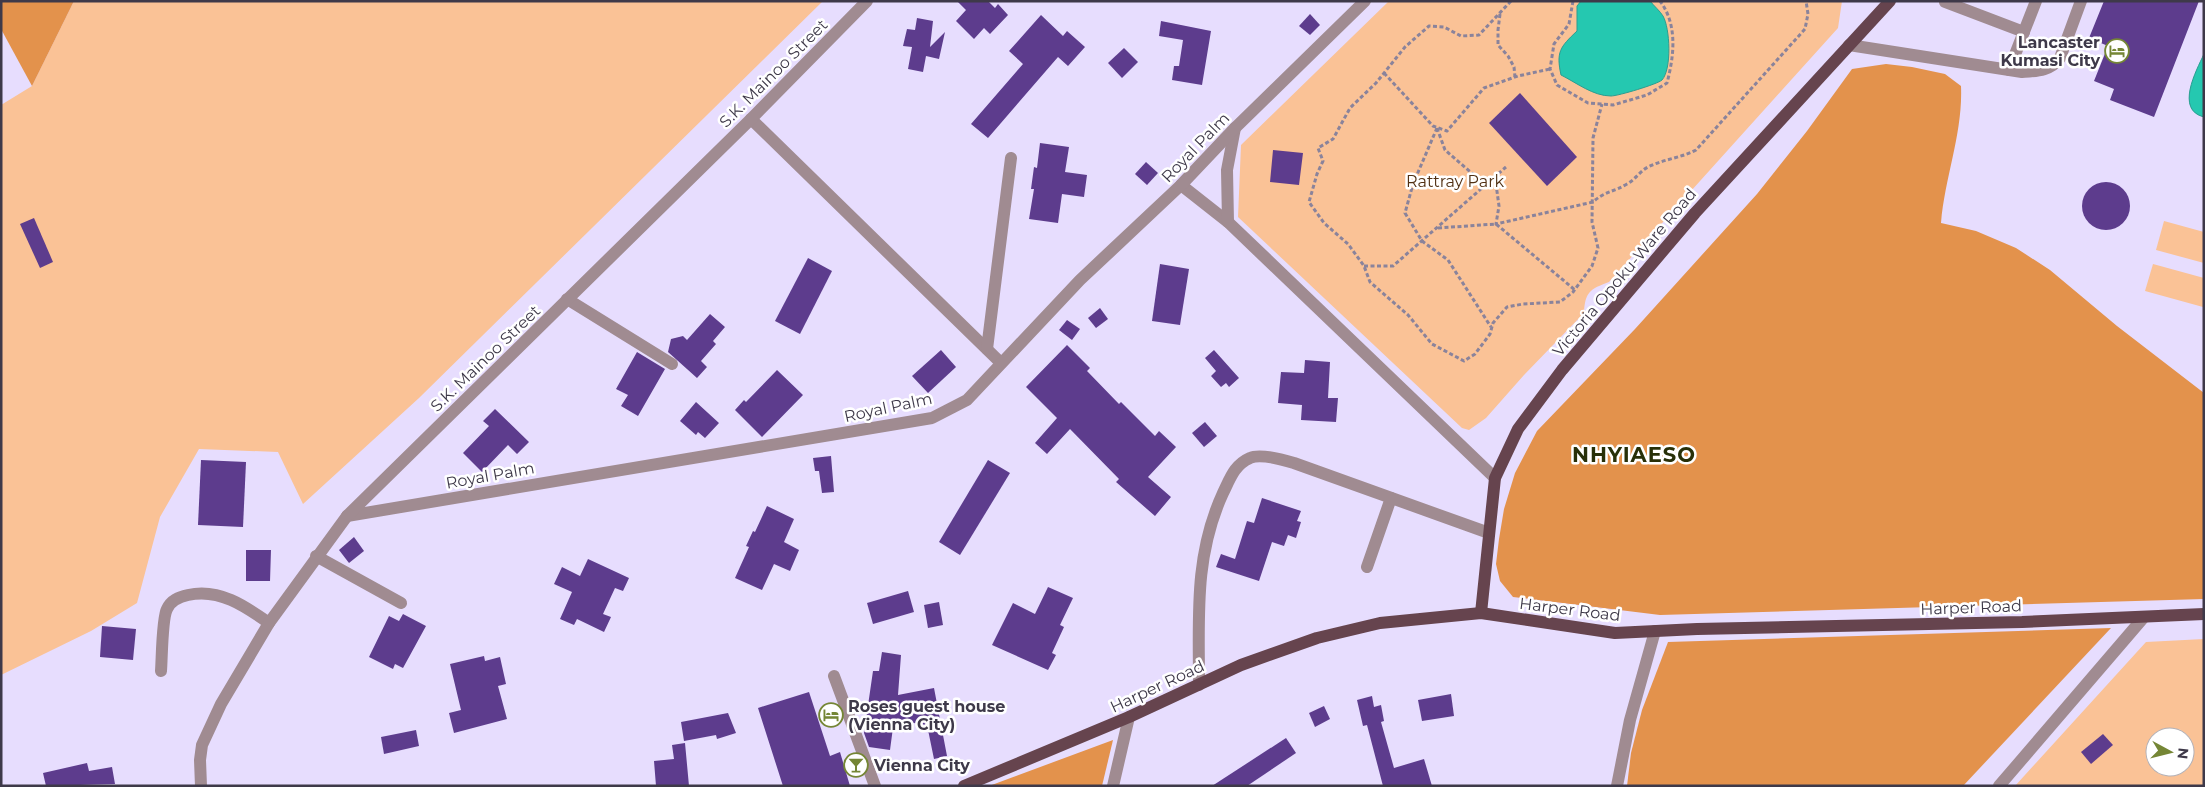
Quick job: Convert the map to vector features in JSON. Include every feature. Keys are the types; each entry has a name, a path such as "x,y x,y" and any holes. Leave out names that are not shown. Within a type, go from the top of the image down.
{"main road":[{"name":"Victoria Opoku-Ware Road","path":"1481,613 1494,478 1518,429 1562,370 1694,213 1890,1"},
{"name":"Harper Road","path":"964,786 1129,717 1241,665 1316,638 1380,623 1481,613 1615,633 1888,626 2204,614"}],"street":[{"name":"S.K. Mainoo Street","path":"201,786 200,760 202,745 221,704 270,623 316,556 347,516 751,119 867,1"},
{"name":"Royal Palm","path":"347,516 932,418 967,400 1080,280 1182,185 1235,128 1365,1"},
{"path":"2009,70 2036,1"},
{"path":"1850,45 2022,72 2038,71 2054,66 2060,58 2081,1"},
{"path":"1945,2 2024,32"},
{"path":"751,119 1001,363"},
{"path":"1228,222 1227,170 1235,128"},
{"path":"987,349 1011,158"},
{"path":"1182,185 1228,222 1494,478"},
{"path":"568,299 672,364"},
{"path":"1199,684 1199,585 1211,519 1234,469 1251,457 1274,458 1490,532"},
{"path":"1367,567 1391,498"},
{"path":"316,556 401,603"},
{"path":"161,670 166,610 176,598 194,594 214,594 243,604 270,623"},
{"path":"1999,786 2144,617"},
{"path":"1617,786 1630,720 1655,631"},
{"path":"834,676 875,786"},
{"path":"1113,786 1129,717"}],"path":[{"path":"1511,1 1479,35 1461,36 1444,27 1429,26 1405,47 1384,73 1350,108 1333,138 1318,148 1323,161 1309,202 1324,223 1348,244 1364,266 1370,282 1408,316 1432,344 1464,361 1475,354 1490,334 1493,323 1508,308 1523,304 1560,302 1575,290 1592,266 1598,248 1592,222 1591,166 1592,138 1602,104"},
{"path":"1573,1 1569,24 1554,44 1550,69 1557,86 1588,103 1613,105 1647,95 1667,83 1673,57 1672,29 1660,1"},
{"path":"1438,228 1496,224 1593,202 1602,194 1628,184 1646,168 1664,160 1683,157 1696,150 1805,29 1808,14 1806,1"},
{"path":"1500,14 1498,45 1508,56 1514,67 1515,77"},
{"path":"1384,73 1433,126 1447,131 1484,88 1515,77 1550,69"},
{"path":"1437,128 1445,150 1474,175 1490,182"},
{"path":"1437,128 1413,184 1405,214 1422,241 1448,260 1491,328"},
{"path":"1364,266 1393,266 1506,167"},
{"path":"1495,177 1499,206 1496,224"},
{"path":"1496,224 1575,290"}],"green space":[{"path":"74,1 823,1 419,398 303,504 278,452 199,449 160,517 137,603 91,631 1,675 1,105 32,86"},
{"name":"Rattray Park","path":"1389,1 1842,1 1838,28 1609,282 1590,292 1587,296 1584,313 1524,375 1486,418 1469,430 1462,428 1238,217 1241,145"},
{"path":"2164,221 2204,232 2204,263 2156,250"},
{"path":"2153,264 2204,278 2203,307 2145,291"},
{"path":"2204,639 2204,786 2015,786 2146,642"}],"shaded area":[{"path":"1,1 74,1 32,86 1,29"},
{"path":"1581,1 1650,1 1663,16 1667,30 1669,58 1662,80 1638,90 1611,96 1598,94 1561,75 1559,55 1563,46 1577,31 1577,6"},
{"path":"2204,54 2204,117 2195,113 2189,98 2193,80"},
{"path":"1886,64 1945,74 1961,86 1957,138 1946,188 1941,223 1976,231 2016,248 2050,270 2117,326 2204,393 2204,599 1660,615 1513,597 1500,581 1496,564 1499,539 1504,509 1515,473 1537,431 1635,329 1757,194 1807,131 1852,69"},
{"path":"2111,628 1963,786 1627,786 1631,753 1642,710 1668,642"},
{"path":"1113,740 1102,786 989,786"}],"building":[{"path":"957,1 988,1 995,8 998,4 1008,15 990,34 984,28 974,39 956,21 966,10"},
{"path":"2104,1 2199,1 2154,117 2110,100 2114,89 2094,81 2108,46 2089,38"},
{"path":"1310,14 1320,25 1310,35 1299,26"},
{"path":"1041,15 1063,36 1067,31 1085,47 1068,66 1058,57 988,138 971,124 1023,64 1009,51"},
{"path":"917,18 933,21 930,47 945,32 939,59 926,56 923,72 908,69 912,47 903,46 907,29 915,30"},
{"path":"1161,21 1211,31 1202,85 1172,80 1174,66 1179,66 1183,40 1159,36"},
{"path":"1124,48 1138,62 1122,78 1108,63"},
{"path":"1520,93 1577,157 1547,186 1489,123"},
{"path":"1040,143 1069,147 1065,172 1087,175 1084,197 1062,194 1058,223 1029,219 1034,189 1031,189 1034,167 1037,168"},
{"path":"1273,150 1303,153 1299,185 1270,182"},
{"path":"1146,162 1158,173 1147,185 1135,174"},
{"path":"2101,182 2111,182 2120,186 2126,192 2129,197 2129,215 2120,226 2111,230 2101,230 2092,226 2086,220 2082,211 2082,201 2086,192 2092,186"},
{"path":"34,218 53,262 40,268 20,224"},
{"path":"808,258 832,271 800,334 775,321"},
{"path":"1160,264 1189,269 1180,325 1152,321"},
{"path":"1100,308 1108,319 1096,328 1088,318"},
{"path":"710,314 725,327 713,341 716,344 701,361 707,367 697,378 668,352 671,339 683,336 687,340"},
{"path":"1067,320 1080,329 1072,340 1059,330"},
{"path":"1067,345 1090,368 1087,371 1119,404 1121,402 1155,436 1159,431 1176,447 1148,477 1171,497 1155,516 1116,482 1119,479 1070,429 1047,454 1035,443 1057,418 1026,387"},
{"path":"941,350 956,367 928,393 912,376"},
{"path":"1214,350 1239,378 1229,387 1226,383 1221,387 1211,376 1216,371 1205,358"},
{"path":"637,352 665,369 638,416 621,406 628,395 616,389"},
{"path":"1305,360 1330,362 1328,398 1338,398 1336,422 1301,420 1302,405 1278,403 1281,372 1304,373"},
{"path":"777,370 803,395 762,437 735,410 744,400 746,402"},
{"path":"696,402 719,423 705,438 698,432 696,435 680,421"},
{"path":"495,409 529,442 517,454 508,445 482,472 463,453 489,426 483,421"},
{"path":"1205,422 1217,436 1204,447 1192,433"},
{"path":"831,456 834,492 822,493 819,471 815,471 813,458"},
{"path":"201,460 246,462 243,527 198,525"},
{"path":"988,460 1010,473 960,555 939,542"},
{"path":"1262,498 1301,511 1297,521 1301,522 1296,538 1288,535 1284,546 1272,542 1259,581 1216,567 1221,554 1235,559 1247,521 1254,523"},
{"path":"767,506 794,519 784,542 799,550 790,571 774,564 762,590 735,578 749,547 746,546"},
{"path":"354,537 364,551 349,563 339,550"},
{"path":"246,550 271,550 270,581 246,581"},
{"path":"588,559 629,578 623,591 615,588 603,614 611,617 604,632 577,619 574,625 560,619 572,592 554,584 562,567 580,576"},
{"path":"1048,587 1073,598 1060,625 1064,627 1052,653 1056,655 1048,670 992,645 1013,603 1035,614"},
{"path":"908,591 914,612 873,624 867,603"},
{"path":"939,602 943,625 928,628 924,605"},
{"path":"403,614 426,626 403,668 395,664 393,669 369,657 389,616 399,621"},
{"path":"102,626 136,629 133,660 100,657"},
{"path":"882,652 901,655 898,695 934,688 947,756 934,759 927,725 894,720 890,750 869,747 864,733 873,671 879,671"},
{"path":"484,656 485,661 500,657 506,684 498,686 507,719 454,733 449,713 461,710 450,664"},
{"path":"809,692 830,756 840,752 850,786 783,786 758,708"},
{"path":"1451,694 1454,716 1422,721 1418,700"},
{"path":"1372,696 1374,707 1381,705 1384,721 1381,722 1394,768 1424,759 1432,786 1383,786 1367,725 1363,726 1357,700"},
{"path":"1324,706 1330,719 1315,727 1309,713"},
{"path":"728,713 736,733 717,739 716,735 684,741 681,722"},
{"path":"416,730 419,746 384,754 381,737"},
{"path":"2103,734 2113,745 2091,764 2081,752"},
{"path":"1286,738 1296,753 1247,786 1212,786"},
{"path":"685,743 689,786 656,786 654,761 674,759 672,745"},
{"path":"87,763 89,771 112,767 115,784 46,786 43,773"}],"place":[{"name":"Lancaster Kumasi City","path":"2117,51"},
{"name":"Roses guest house (Vienna City)","path":"831,715"},
{"name":"Vienna City","path":"856,765"}],"district":[{"name":"NHYIAESO","path":"1634,455"}]}
